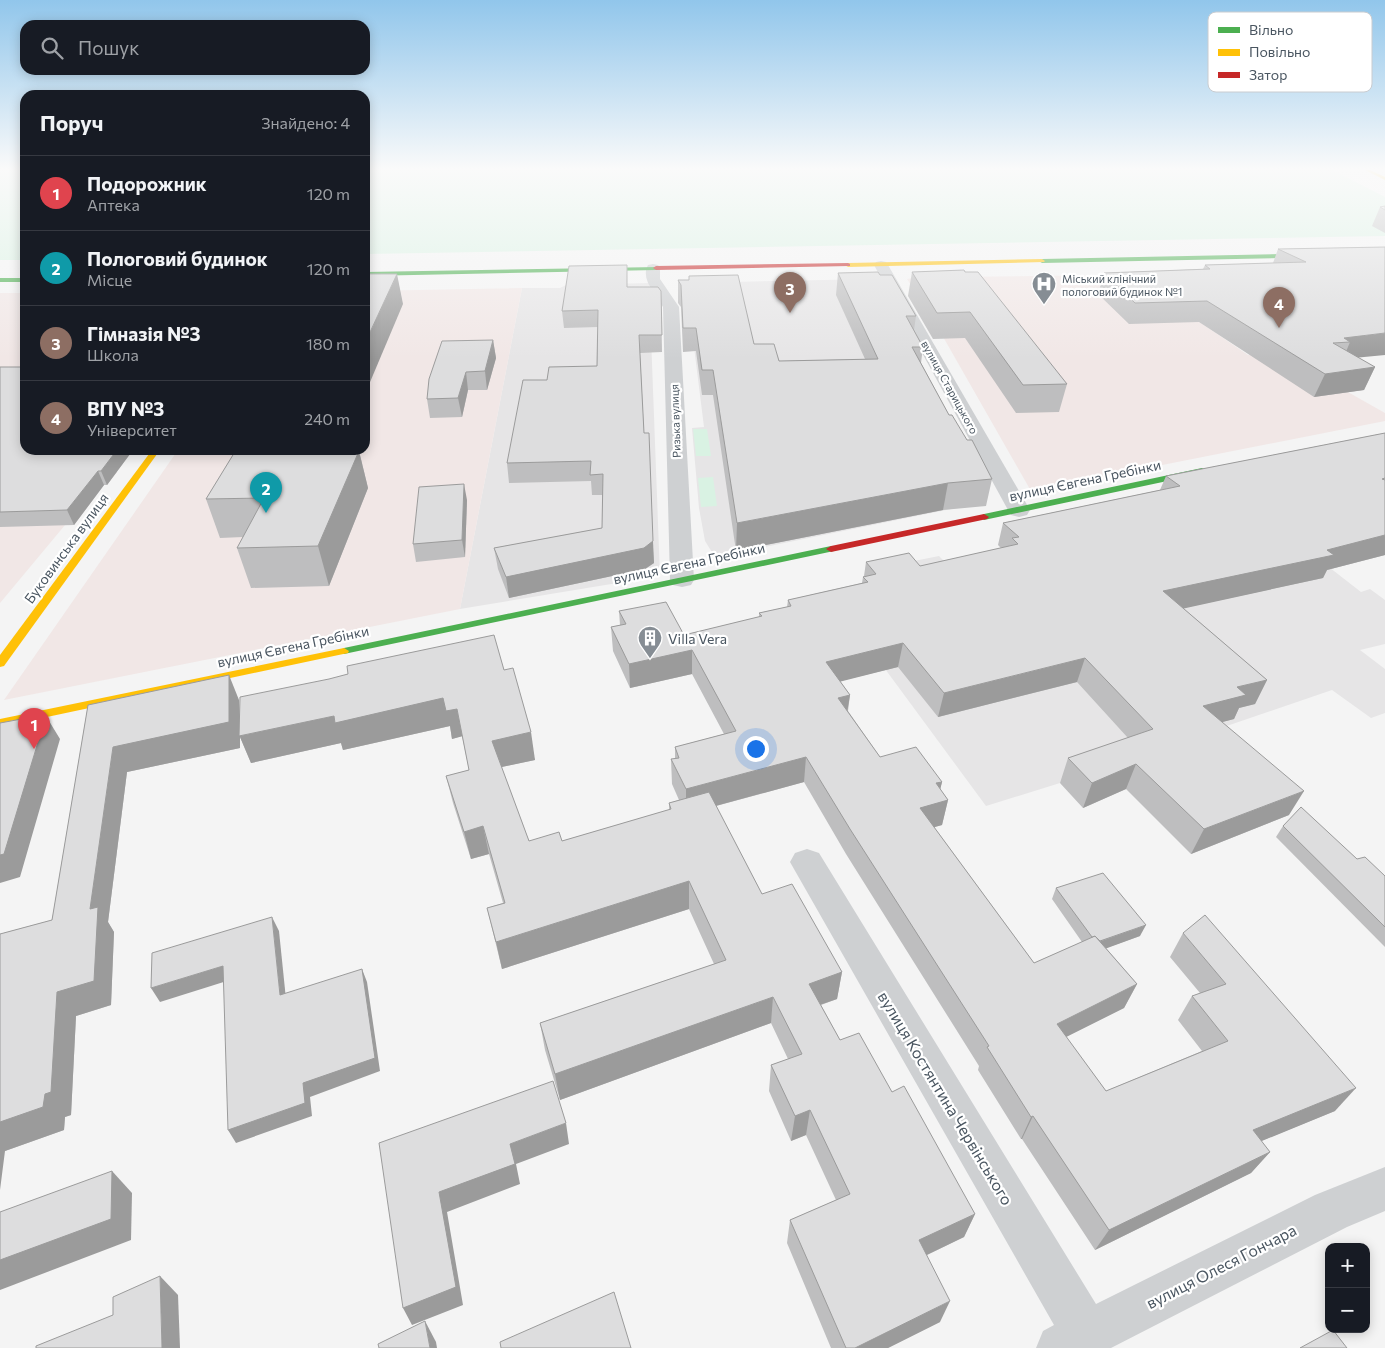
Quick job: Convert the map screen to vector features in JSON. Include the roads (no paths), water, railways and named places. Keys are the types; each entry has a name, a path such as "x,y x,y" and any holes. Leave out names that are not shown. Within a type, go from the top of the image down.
{"main road":[{"path":"370,274 1385,254"},
{"path":"0,280 20,280"},
{"name":"Буковинська вулиця","path":"0,663 152,455"},
{"name":"вулиця Євгена Гребінки","path":"0,723 1217,469"}],"street":[{"name":"вулиця Старицького","path":"881,265 1019,510"},
{"name":"Ризька вулиця","path":"653,268 653,279 671,306 682,580"},
{"name":"вулиця Костянтина Червінського","path":"807,862 1073,1341"},
{"name":"вулиця Олеся Гончара","path":"1073,1341 1332,1211 1385,1189"}],"place":[{"name":"Міський клінічний пологовий будинок №1","path":"1044,305"},
{"name":"Гімназія №3","path":"790,313"},
{"name":"ВПУ №3","path":"1279,328"},
{"name":"Пологовий будинок","path":"266,513"},
{"name":"Villa Vera","path":"650,659"},
{"name":"Подорожник","path":"34,749"}]}
